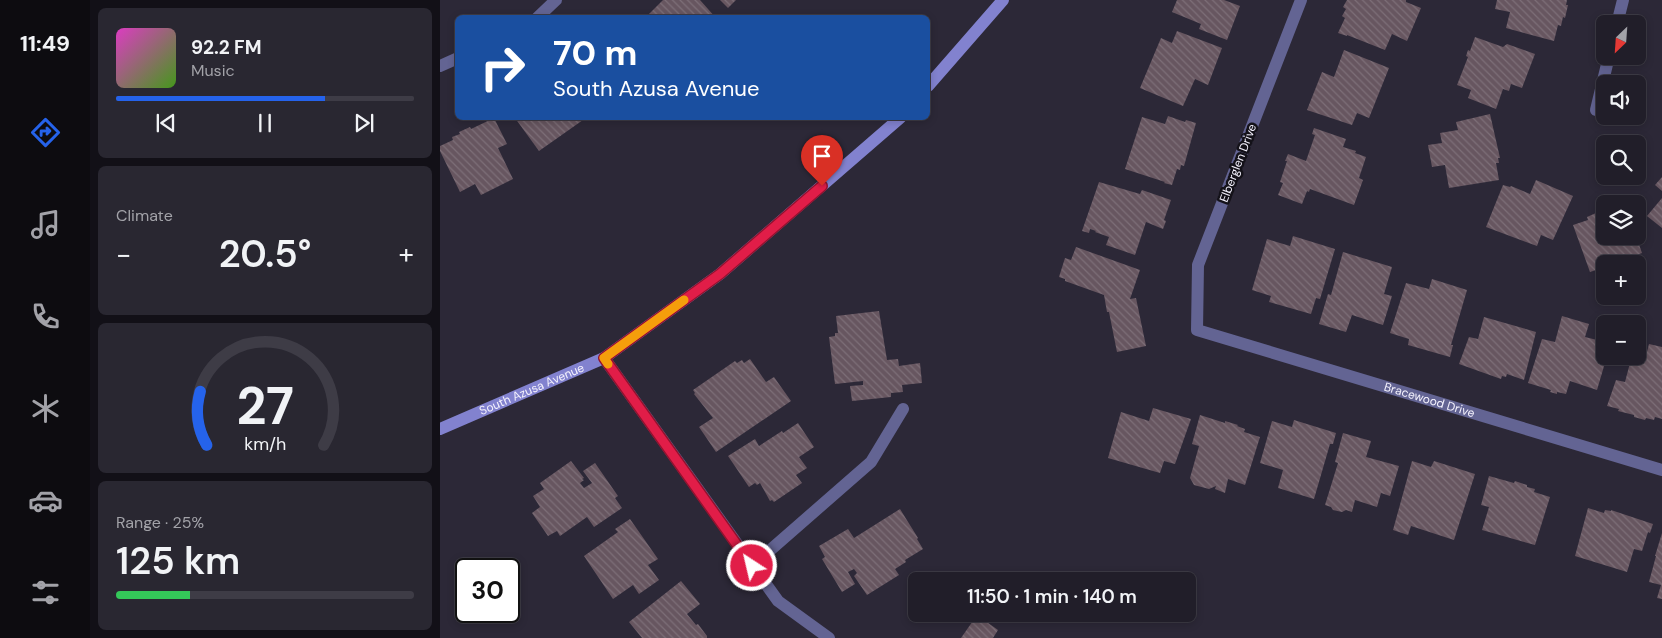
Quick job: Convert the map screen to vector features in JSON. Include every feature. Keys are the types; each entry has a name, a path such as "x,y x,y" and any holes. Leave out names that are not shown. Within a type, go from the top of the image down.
{"street":[{"path":"540,15 556,0"},
{"path":"930,84 1002,0"},
{"name":"Elberglen Drive","path":"1197,330 1198,265 1301,0"},
{"path":"1619,15 1623,0"},
{"path":"440,66 455,59"},
{"name":"South Azusa Avenue","path":"440,429 604,358 720,274 898,120"},
{"name":"Bracewood Drive","path":"1197,330 1662,470"},
{"path":"604,358 778,601 829,638"},
{"path":"752,566 871,462 903,409"}],"building":[{"path":"663,0 700,0 713,15 648,15"},
{"path":"720,0 736,0 728,8"},
{"path":"1177,0 1224,0 1240,6 1227,40 1199,29 1201,24 1172,12"},
{"path":"1347,0 1406,0 1406,2 1421,8 1407,41 1392,34 1385,50 1338,33 1345,18 1342,16 1346,9 1343,7"},
{"path":"1497,0 1567,0 1566,5 1568,5 1561,26 1558,25 1554,41 1506,28 1510,12 1495,9"},
{"path":"1177,31 1222,48 1208,85 1195,79 1183,106 1140,88 1161,38 1172,43"},
{"path":"1475,37 1503,47 1507,44 1535,54 1522,88 1511,84 1509,91 1503,89 1496,109 1468,98 1471,90 1457,85 1468,57 1466,56 1468,50 1470,51"},
{"path":"1344,50 1389,68 1369,118 1357,113 1352,125 1307,110 1322,72 1334,77"},
{"path":"1490,114 1500,158 1498,158 1499,163 1496,163 1499,180 1449,188 1445,165 1432,167 1428,145 1442,143 1440,133 1458,130 1456,122"},
{"path":"1168,116 1185,122 1186,120 1196,123 1184,166 1181,165 1180,170 1177,169 1172,185 1125,169 1142,117 1165,124"},
{"path":"490,120 495,120 507,144 498,148 513,179 481,195 475,184 460,192 440,151 440,146 453,140 452,137 460,134 459,132 470,127 471,129"},
{"path":"516,120 583,120 539,151"},
{"path":"1314,128 1346,139 1343,147 1356,151 1355,153 1366,157 1359,178 1363,180 1354,205 1310,189 1309,192 1307,191 1302,204 1278,195 1283,183 1280,182 1288,154 1306,161 1315,135 1312,134"},
{"path":"1662,177 1662,191 1655,185"},
{"path":"1536,180 1573,196 1553,240 1541,235 1537,246 1486,227 1503,185 1511,186 1530,194"},
{"path":"1099,182 1140,194 1142,190 1171,200 1163,229 1146,222 1135,255 1106,245 1109,237 1096,231 1090,229 1089,233 1082,231"},
{"path":"1662,198 1662,228 1647,216"},
{"path":"1596,213 1596,245 1639,245 1642,253 1637,255 1596,255 1596,270 1590,272 1573,225 1588,220 1587,217"},
{"path":"1293,236 1335,249 1320,299 1316,298 1311,314 1269,302 1271,296 1252,290 1267,239 1290,246"},
{"path":"1076,247 1140,270 1130,299 1136,298 1146,346 1117,352 1104,295 1059,277 1065,258 1071,260"},
{"path":"1343,252 1392,267 1384,294 1392,296 1383,325 1352,315 1346,332 1319,324 1328,294 1331,295"},
{"path":"1432,279 1467,290 1451,345 1453,345 1450,357 1408,345 1409,339 1390,333 1406,283 1429,289"},
{"path":"879,311 887,360 898,359 899,366 920,363 922,383 902,385 903,392 891,393 891,397 852,401 850,386 863,385 863,381 835,384 829,337 835,336 835,333 838,333 836,316"},
{"path":"1562,316 1589,324 1585,337 1596,340 1596,365 1604,365 1597,390 1570,381 1566,394 1557,392 1557,394 1550,392 1551,390 1528,383 1542,339 1555,342"},
{"path":"1484,317 1536,332 1524,380 1507,374 1506,377 1502,376 1501,379 1459,364 1469,337 1478,339"},
{"path":"1649,344 1662,347 1662,419 1655,417 1654,420 1646,418 1645,420 1607,406 1616,380 1625,382 1629,365 1646,365"},
{"path":"750,359 766,382 774,377 791,401 716,452 699,427 713,418 694,394 693,390 735,361 737,363 742,360 744,363"},
{"path":"1153,408 1191,419 1175,464 1164,461 1160,473 1108,458 1121,412 1149,421"},
{"path":"1200,415 1238,425 1245,429 1244,432 1260,437 1245,485 1228,479 1225,493 1215,489 1216,486 1209,489 1194,485 1190,478 1199,446 1192,444"},
{"path":"1294,420 1336,433 1333,444 1330,444 1314,499 1278,488 1283,470 1260,463 1272,421 1292,427"},
{"path":"798,423 814,447 799,457 807,468 796,475 802,483 774,502 770,501 760,483 757,485 755,483 749,487 728,456 755,439 759,446"},
{"path":"1343,433 1371,441 1366,457 1399,466 1390,496 1381,493 1377,507 1355,500 1352,512 1346,510 1342,512 1333,510 1325,505 1338,463 1335,462"},
{"path":"571,461 584,478 580,483 584,488 592,483 583,471 595,463 618,496 615,498 622,508 594,527 587,517 560,536 557,531 548,536 532,513 540,507 533,496 544,489 540,483"},
{"path":"1412,461 1431,467 1434,461 1475,474 1454,540 1411,526 1408,535 1393,530"},
{"path":"1489,476 1527,485 1527,487 1535,489 1534,492 1550,497 1535,545 1482,530 1489,507 1481,505"},
{"path":"1588,508 1604,513 1605,510 1611,510 1653,524 1650,533 1648,532 1642,551 1634,549 1627,572 1575,556"},
{"path":"900,509 923,549 905,560 906,562 895,569 899,575 867,595 854,576 857,573 854,569 848,572 855,584 842,592 822,559 825,557 819,546 848,529 854,538"},
{"path":"630,519 658,559 648,565 659,580 639,594 633,585 613,599 584,556 618,532 615,529"},
{"path":"1662,533 1662,599 1657,598 1661,585 1649,582"},
{"path":"681,581 700,604 687,614 696,625 698,624 707,638 642,638 629,622"},
{"path":"972,622 987,622 998,630 993,638 961,638"}],"slow traffic":[{"path":"608,364 604,358 684,300"}],"route":[{"path":"752,566 604,358 720,274 822,186"}]}
